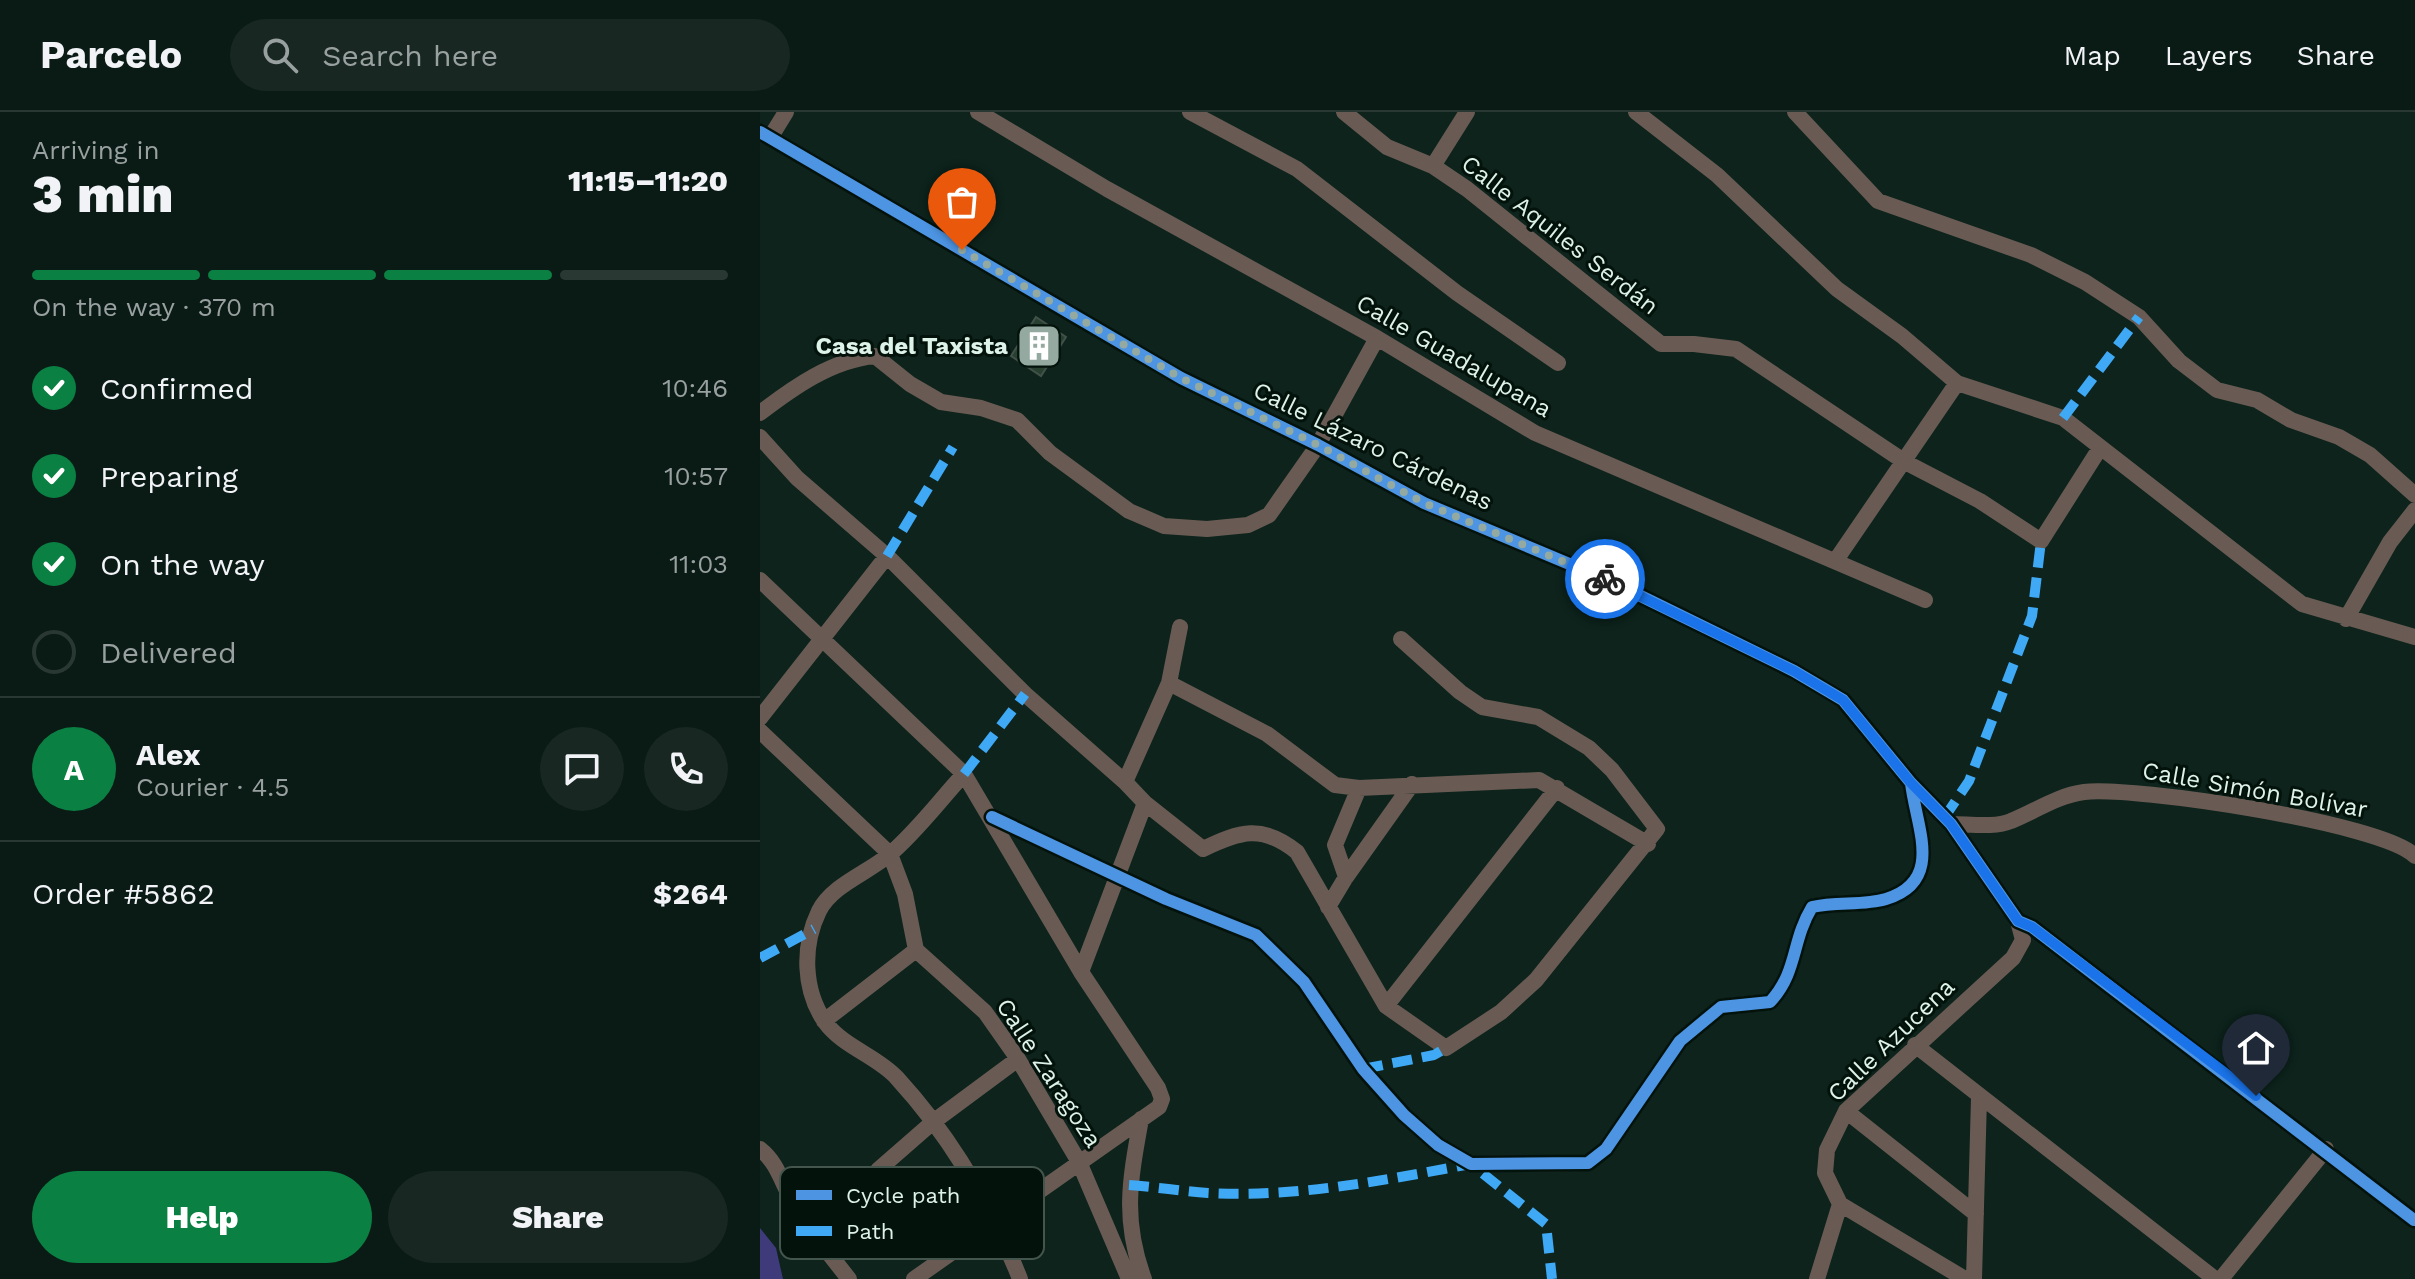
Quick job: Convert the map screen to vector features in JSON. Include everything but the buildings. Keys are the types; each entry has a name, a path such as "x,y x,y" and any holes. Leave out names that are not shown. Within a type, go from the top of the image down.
{"street":[{"path":"765,135 786,112"},
{"name":"Calle Guadalupana","path":"978,112 1107,189 1377,338 1535,433 1925,600"},
{"path":"1190,112 1297,169 1457,293 1558,363"},
{"name":"Calle Aquiles Serdán","path":"1344,112 1387,147 1433,166 1467,189 1661,344 1736,349 1905,462 1980,501 2041,541 2100,448"},
{"path":"1433,166 1467,112"},
{"path":"1795,112 1878,201 2031,255 2085,282 2139,317 2179,361 2217,390 2257,400 2291,420 2339,437 2370,455 2415,495"},
{"path":"1649,115 1837,289 1902,336 1957,383 2063,418 2302,604 2415,637"},
{"name":"Calle Lázaro Cárdenas","path":"765,135 1181,378 1318,445 1424,503 1610,581 1794,671 1843,700 1911,783 1951,824 2018,921"},
{"path":"760,413 784,394 833,366 853,358 875,356 910,384 941,402 981,408 1017,420 1050,453 1129,511 1164,526 1248,525 1269,515 1318,445 1377,338"},
{"path":"1836,560 1957,383"},
{"path":"760,437 797,478 887,556 1025,694 1145,803 1203,849 1243,833 1277,836 1297,852 1386,1006 1446,1048 1501,1012 1536,980 1657,829 1612,770 1589,748 1538,717 1482,707 1460,692 1401,639"},
{"path":"2346,619 2390,542 2415,510"},
{"path":"760,718 887,556"},
{"path":"760,580 964,774 1081,972 1158,1088 1162,1099 1159,1107 1044,1188"},
{"path":"1125,782 1169,683 1180,627"},
{"path":"1169,683 1267,734 1335,785 1359,788 1539,780 1648,844"},
{"path":"760,731 890,854 905,894 916,950 824,1021"},
{"path":"962,1167 933,1122 895,1075 847,1042 824,1021 810,991 806,965 820,909 837,891 890,854 964,774"},
{"path":"992,817 1264,942 1304,982 1363,1069 1404,1115 1438,1145 1471,1164 1539,1162 1574,1165 1588,1163 1606,1149 1680,1041 1721,1007 1770,1002 1786,984 1800,927 1812,907 1886,899 1915,881 1922,872 1924,853 1911,783"},
{"path":"1328,907 1412,784"},
{"path":"1346,877 1335,845 1359,788"},
{"path":"1386,1006 1557,788"},
{"name":"Calle Simón Bolívar","path":"1951,824 2008,823 2052,800 2084,792 2119,791 2296,817 2370,834 2413,854"},
{"path":"1081,972 1145,803"},
{"path":"2018,921 2032,927 2326,1149 2414,1220"},
{"name":"Calle Azucena","path":"1840,1204 1825,1173 1827,1150 1846,1111 2013,958 2023,940 2018,921"},
{"name":"Calle Zaragoza","path":"916,950 985,1012 1018,1059 1079,1162 1129,1279"},
{"path":"1915,1045 1979,1098 2218,1279 2326,1149"},
{"path":"881,1167 933,1122 1018,1059"},
{"path":"1974,1279 1979,1098"},
{"path":"1846,1111 1976,1214"},
{"path":"1141,1119 1129,1185 1128,1221 1144,1279"},
{"path":"760,1149 780,1176"},
{"path":"1817,1279 1840,1204 1965,1279"},
{"path":"833,1259 849,1279"},
{"path":"914,1279 943,1259"},
{"path":"1012,1259 1020,1279"}],"shaded area":[{"path":"760,1228 776,1248 783,1279 760,1279"}],"marked path":[{"path":"2063,418 2139,317"},
{"path":"887,556 953,447"},
{"path":"1944,818 1969,781 2032,616 2041,541"},
{"path":"964,774 1025,694"},
{"path":"760,958 814,929"},
{"path":"1363,1069 1434,1055 1446,1048"},
{"path":"1129,1185 1208,1193 1274,1193 1340,1186 1471,1164 1546,1224 1552,1279"}],"cycle path":[{"path":"760,132 1181,378 1318,445 1424,503 1610,581 1794,671 1843,700 1911,783 1951,824 2018,921 2032,927 2414,1220"},
{"path":"992,817 1166,899 1256,935 1304,982 1363,1069 1404,1115 1438,1145 1471,1164 1588,1163 1606,1149 1680,1041 1721,1007 1770,1002 1790,968 1812,907 1886,899 1904,891 1916,879 1922,851 1911,783"}],"way so far":[{"path":"962,250 1181,378 1318,445 1424,503 1605,579"}],"place":[{"name":"Casa del Taxista","path":"1039,346"}],"route":[{"path":"1605,579 1794,671 1843,700 1911,783 1951,824 2018,921 2032,927 2256,1096"}]}
